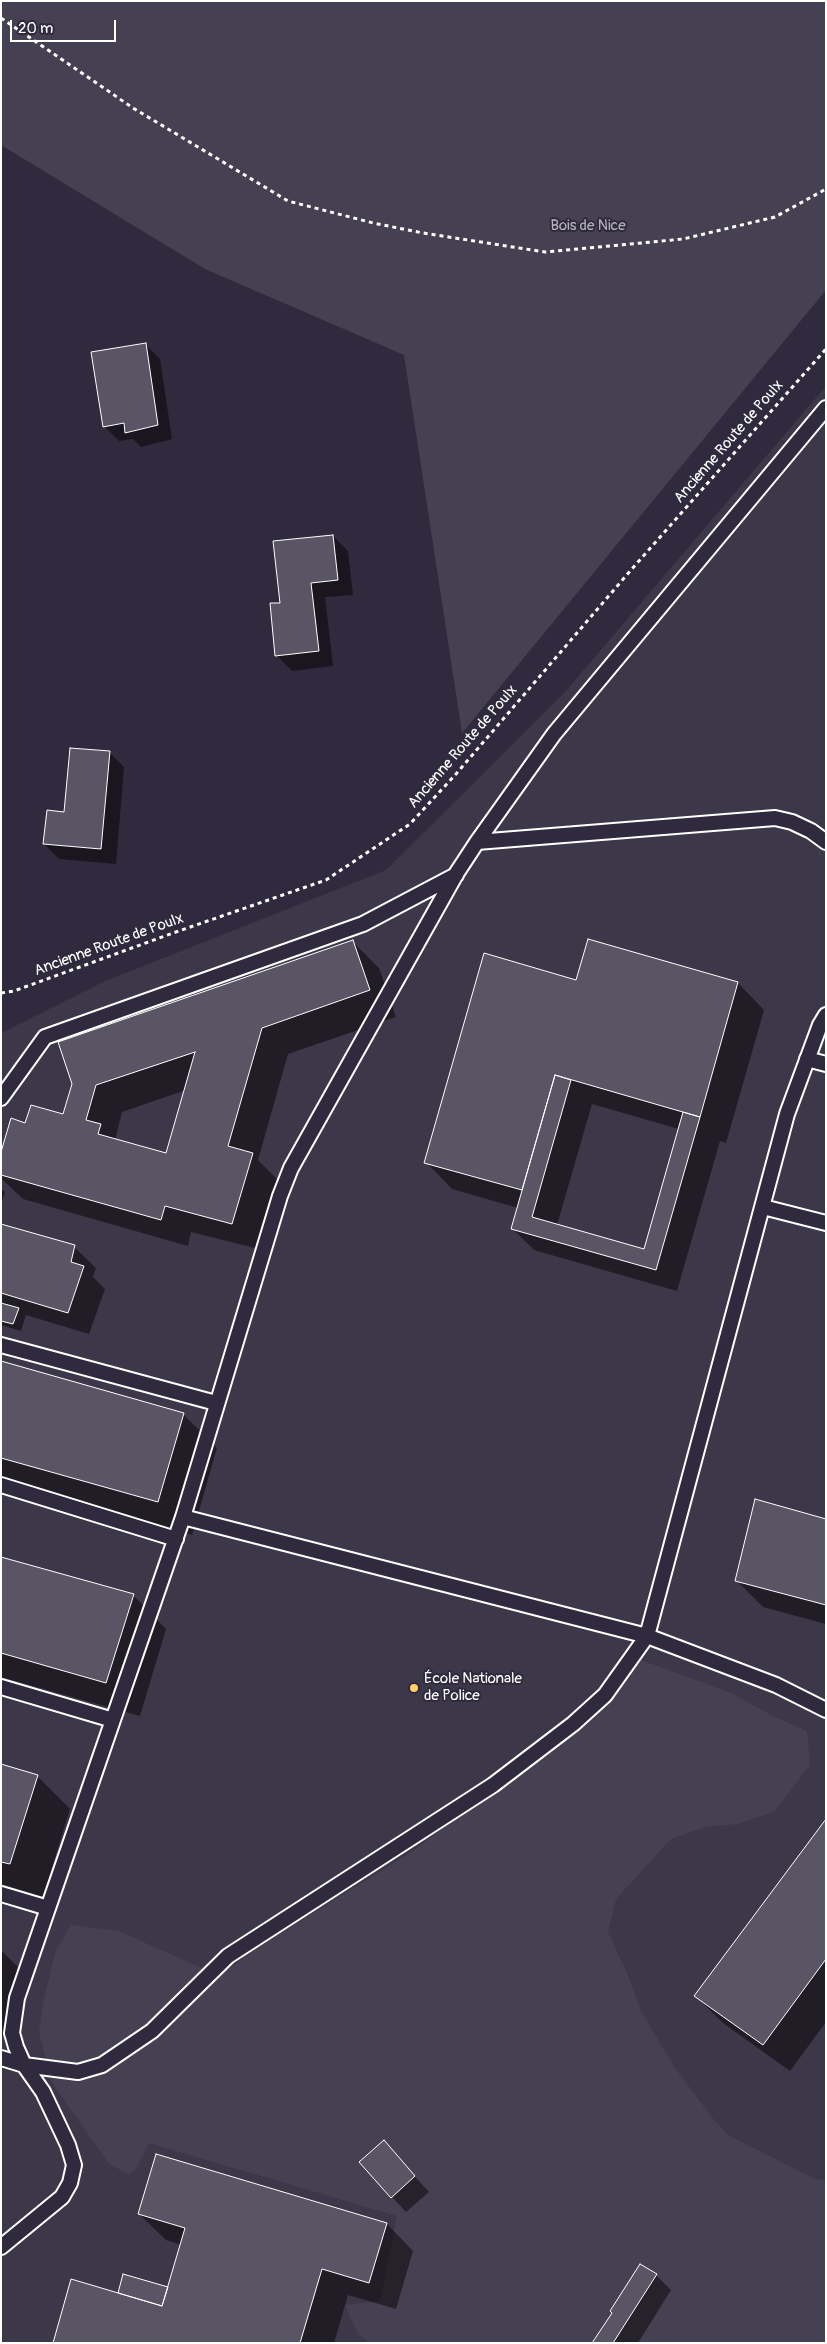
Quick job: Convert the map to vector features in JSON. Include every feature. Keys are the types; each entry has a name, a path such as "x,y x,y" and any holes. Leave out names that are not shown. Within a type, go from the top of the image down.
{"lane":[{"path":"1,2247 62,2197 70,2183 74,2166 68,2145 43,2092 24,2065 12,2033 17,1998 176,1539 280,1196 291,1168 456,874 477,842 554,734 826,408"},
{"path":"477,842 775,818 805,828 826,842"},
{"path":"1,1098 46,1037 363,924 456,874"},
{"path":"1,2058 24,2065 78,2072 102,2065 152,2031 228,1956 493,1785 573,1724 605,1695 646,1636 787,1114 820,1024 826,1015"},
{"path":"807,1059 826,1064"},
{"path":"763,1207 826,1223"},
{"path":"1,1345 216,1403"},
{"path":"1,1484 176,1539"},
{"path":"183,1517 646,1636 776,1685 826,1710"},
{"path":"1,1687 113,1720"},
{"path":"1,1894 48,1908"}],"path":[{"path":"1,18 133,108 288,201 373,223 545,252 683,239 775,217 826,189"},
{"name":"Ancienne Route de Poulx","path":"1,993 14,992 173,933 326,880 410,824 456,774 631,570 826,349"}],"shaded area":[{"name":"École Nationale de Police","path":"826,386 826,2343 1,2343 1,1033 103,982 386,870 564,693"}],"green space":[{"name":"Bois de Nice","path":"1,1 826,1 826,290 462,733 404,355 205,269 1,145"},
{"path":"641,1660 731,1693 771,1715 807,1731 810,1765 774,1812 738,1824 705,1827 671,1839 616,1899 608,1932 627,1973 642,2013 675,2068 714,2120 728,2135 815,2179 826,2180 826,2343 370,2343 358,2334 345,2305 380,2301 397,2216 149,2143 135,2170 129,2174 110,2165 52,2083 39,2032 43,2004 55,1953 71,1925 119,1931 219,1976 257,1948 413,1851 588,1720"}],"building":[{"path":"146,343 158,425 125,433 124,423 103,427 91,352"},
{"path":"333,535 338,580 311,583 319,651 275,656 270,603 280,603 273,541"},
{"path":"70,748 110,751 101,849 43,844 47,810 64,812"},
{"path":"588,939 738,982 700,1117 555,1075 522,1190 424,1163 484,953 576,980"},
{"path":"353,940 370,990 262,1028 228,1146 253,1153 232,1224 165,1206 161,1220 1,1175 1,1152 11,1118 25,1123 31,1105 63,1114 72,1084 58,1042","holes":["195,1052 166,1153 98,1134 101,1124 86,1120 96,1085"]},
{"path":"555,1075 571,1080 532,1217 644,1249 683,1112 700,1117 656,1270 511,1229"},
{"path":"1,1224 75,1245 71,1262 84,1266 68,1313 1,1293"},
{"path":"1,1303 19,1308 13,1324 1,1321"},
{"path":"1,1361 184,1413 158,1502 1,1458"},
{"path":"755,1499 826,1519 826,1605 735,1581"},
{"path":"1,1557 134,1594 106,1683 1,1653"},
{"path":"1,1764 38,1775 10,1864 1,1862"},
{"path":"826,1819 826,1959 763,2045 694,1996"},
{"path":"384,2140 415,2176 391,2198 359,2162"},
{"path":"156,2154 387,2223 369,2283 322,2269 300,2343 53,2343 71,2279 162,2306 185,2228 138,2214"},
{"path":"640,2264 657,2274 613,2343 592,2343 612,2313 610,2311"},
{"path":"123,2274 168,2287 162,2306 118,2293"}],"place":[{"name":"École Nationale de Police","path":"414,1688"}]}
